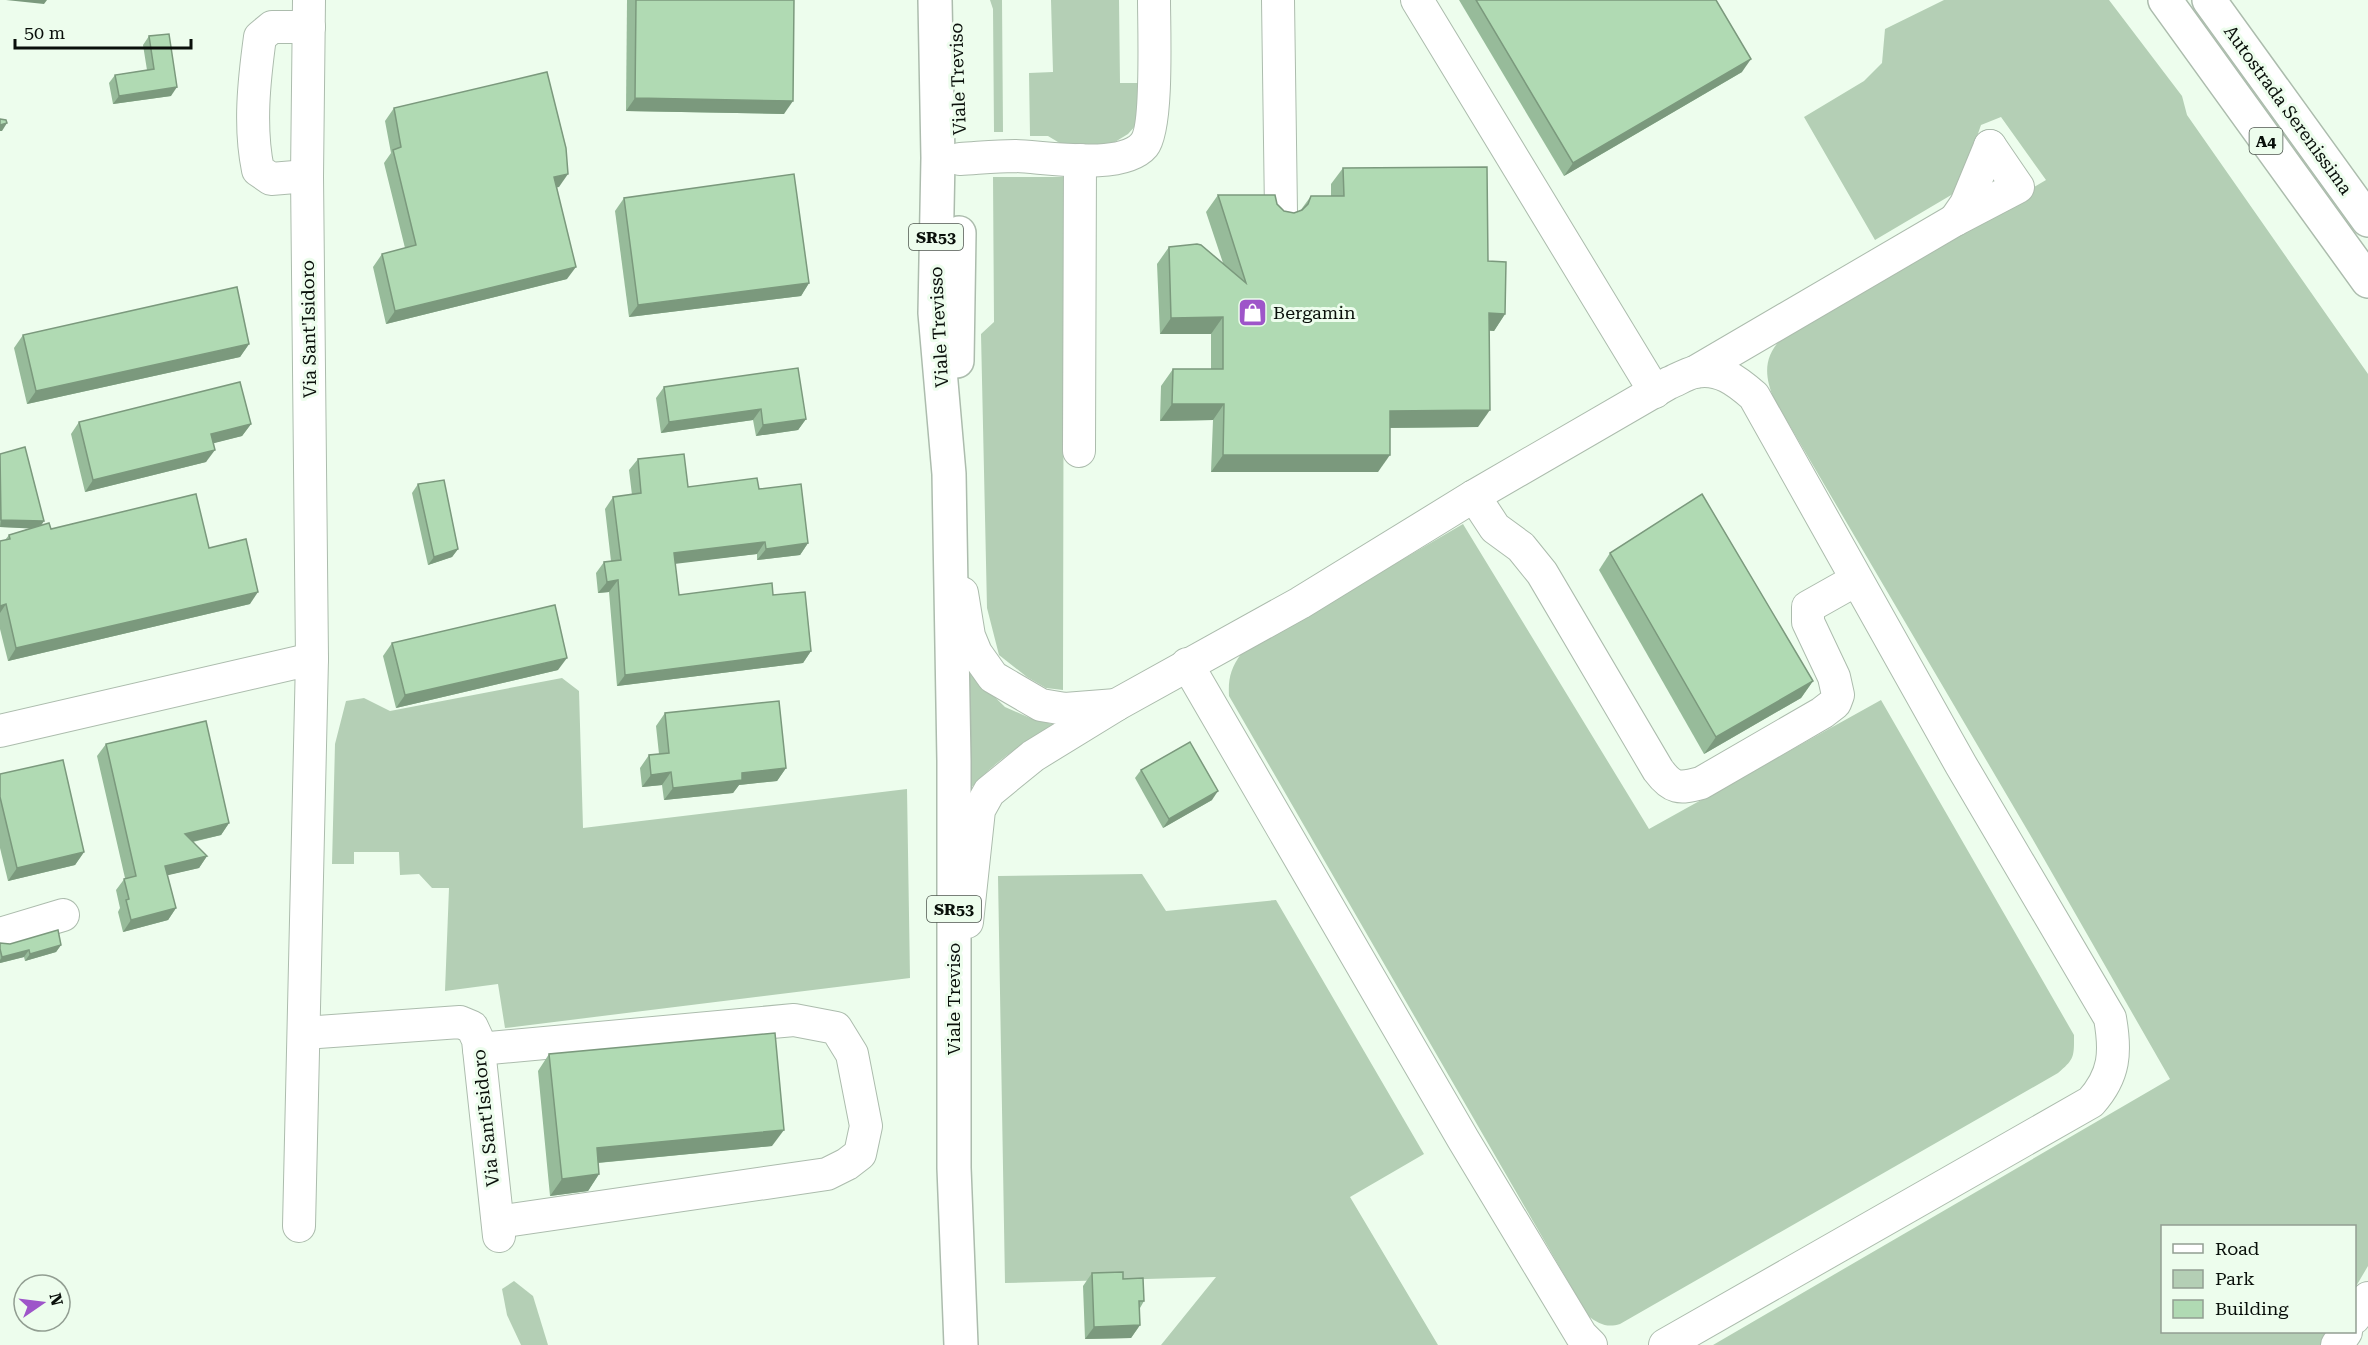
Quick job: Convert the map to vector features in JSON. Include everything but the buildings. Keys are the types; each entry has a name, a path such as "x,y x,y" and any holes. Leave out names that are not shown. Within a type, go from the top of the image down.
{"main road":[{"name":"Viale Trevisso","path":"934,0 938,158 935,313 949,474"},
{"name":"Viale Treviso","path":"955,0 960,159 958,339 949,474 954,761 954,1168 962,1345"},
{"name":"Autostrada Serenissima","path":"2165,0 2368,281"},
{"name":"Autostrada Serenissima","path":"2209,0 2368,220"}],"street":[{"path":"935,39 944,53 947,149 950,155 960,159 1013,156 1080,160 1120,158 1133,153 1145,144 1152,122 1154,0"},
{"path":"1278,0 1281,212"},
{"path":"1417,0 1655,392"},
{"path":"307,176 271,179 258,170 253,146 255,72 260,38 272,27 309,14"},
{"name":"Via Sant'Isidoro","path":"299,1226 312,659 307,176 309,14"},
{"path":"935,313 943,296 946,278 945,188 947,166 960,159"},
{"path":"1079,451 1080,160"},
{"path":"954,1168 968,1036 967,914 979,810 989,792 1032,756 1116,705 1186,664 1300,603 1474,496 1655,392 1695,372 1955,220"},
{"path":"1665,1345 2091,1102 2104,1088 2115,1051 2110,1017 1961,765 1754,396 1734,378 1717,373 1695,372"},
{"path":"949,474 958,515 965,622 976,653 993,677 1041,705 1065,709 1116,705"},
{"path":"1474,496 1495,528 1521,547 1542,573 1658,770 1666,781 1675,786 1686,787 1701,783 1822,713 1835,703 1838,694 1834,677 1808,622 1808,607 1856,580"},
{"path":"0,731 312,659"},
{"path":"1186,664 1463,1139 1581,1335 1591,1345"},
{"path":"0,934 63,915"},
{"name":"Via Sant'Isidoro","path":"304,1033 460,1022 472,1027 478,1049 498,1229 827,1174 847,1164 860,1154 866,1126 852,1054 836,1028 794,1020 478,1049"},
{"path":"2356,1316 2368,1298"}],"green space":[{"path":"990,0 1002,0 1003,132 994,132 993,9"},
{"path":"1051,0 1119,0 1120,83 1139,83 1137,124 1128,134 1110,145 1068,148 1048,136 1030,136 1029,73 1053,72"},
{"path":"1944,0 2109,0 2182,96 2187,115 2368,374 2368,1266 2356,1286 2356,1225 2161,1225 2161,1333 2327,1333 2320,1345 1713,1345 2170,1079 1770,390 1767,372 1770,356 1786,334 2046,180 2001,117 1981,125 1958,191 1875,240 1804,117 1864,81 1882,63 1885,29"},
{"path":"993,177 1064,177 1063,690 1046,688 1027,677 999,655 987,608 981,334 994,322"},
{"path":"1463,524 1649,829 1881,700 2074,1035 2072,1057 2058,1073 1620,1324 1611,1326 1588,1316 1229,696 1231,674 1241,654"},
{"path":"969,672 1005,707 1030,718 1059,726 1011,753 990,769 970,789"},
{"path":"562,678 579,691 583,828 907,789 910,978 505,1028 498,984 445,991 449,888 432,888 419,874 400,875 399,852 354,852 354,864 332,864 335,744 346,701 364,698 390,711"},
{"path":"1142,874 1166,911 1276,900 1424,1154 1350,1197 1438,1345 1161,1345 1216,1277 1005,1283 998,876"},
{"path":"514,1281 533,1296 548,1345 521,1345 507,1315 502,1289"}],"place":[{"name":"Bergamin","path":"1252,313"}]}
